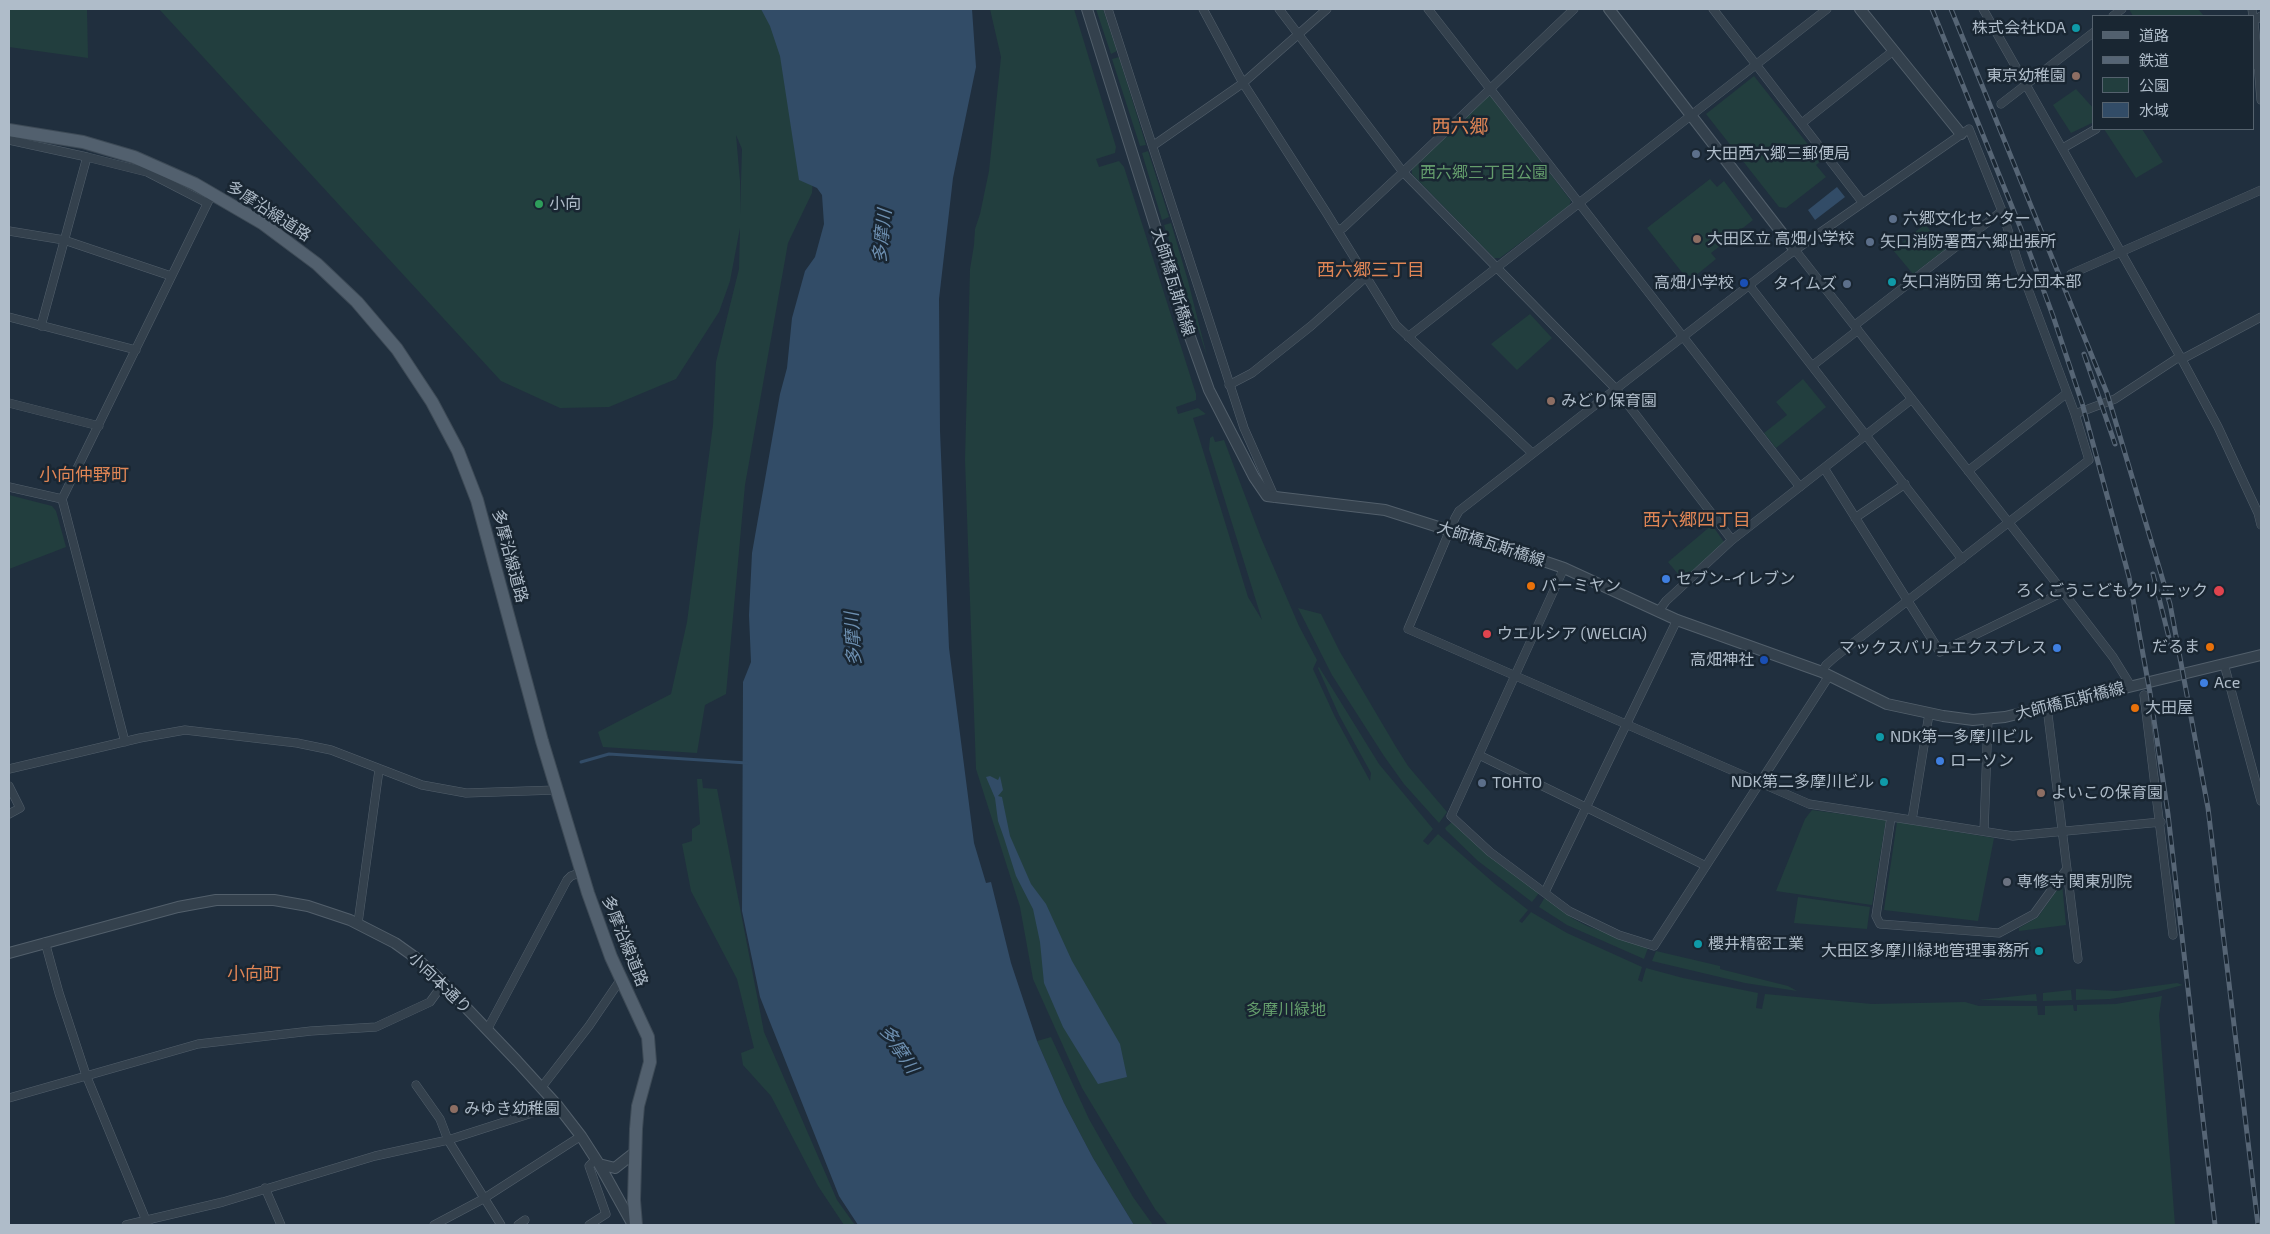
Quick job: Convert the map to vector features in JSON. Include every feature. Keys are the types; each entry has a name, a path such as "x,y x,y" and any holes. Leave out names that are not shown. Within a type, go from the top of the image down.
{"main road":[{"name":"多摩沿線道路","path":"9,130 83,142 126,154 162,168 210,198 271,228 338,282 388,337 432,402 458,451 480,508 556,790 603,936 645,1028 650,1046 650,1062 638,1106 634,1153 635,1225"}],"street":[{"name":"大師橋瓦斯橋線","path":"1087,9 1189,334 1209,390 1263,492 1270,497 1385,510 1564,568 1677,620 1826,674 1886,704 1929,714 1957,718 1988,719 2047,707 2261,655"},
{"path":"1108,9 1154,145 1181,239 1229,384 1256,458 1276,498"},
{"path":"1203,9 1243,83 1338,230 1396,325 1532,453"},
{"path":"1279,9 1403,172 1616,389 1732,540"},
{"path":"1154,145 1243,83 1327,9"},
{"path":"1428,9 1800,487"},
{"path":"1338,230 1403,172 1489,87 1574,9"},
{"path":"1608,9 2063,592 2113,657 2131,686"},
{"path":"1713,9 1863,203"},
{"path":"1408,337 1827,9"},
{"path":"1860,9 1961,134"},
{"path":"1983,9 2028,85 2181,358 2260,512 2261,525"},
{"path":"2001,104 2092,34"},
{"path":"2255,43 2261,100"},
{"path":"1802,123 1894,50"},
{"path":"1564,568 1514,676 1451,816 1490,852 1569,912 1620,935 1654,946 1760,782 1826,674 1826,665 2089,460 2075,414 2025,281 2002,211 1969,129 1795,250 1459,511 1408,629 1514,676 1626,725 1760,782 1809,804 2013,836 2161,822"},
{"path":"2063,148 2094,130"},
{"path":"9,140 87,156 146,172 210,198 62,499 125,742"},
{"path":"41,326 87,156"},
{"path":"2071,274 2261,190"},
{"path":"1812,366 1856,328 2002,211"},
{"path":"9,231 64,240 171,276"},
{"path":"1229,384 1252,373 1311,326 1366,277"},
{"path":"1749,286 1962,559"},
{"path":"9,317 136,350"},
{"path":"2075,414 2115,400 2169,364 2261,317"},
{"path":"1968,471 2067,394"},
{"path":"1658,612 1666,601 1732,540 1912,399"},
{"path":"9,403 99,426"},
{"path":"1824,468 1906,602 1940,652 2063,592"},
{"path":"1855,518 1905,484"},
{"path":"9,487 62,499"},
{"path":"1545,892 1677,620"},
{"path":"2224,664 2261,801"},
{"path":"2144,695 2161,822 2173,935"},
{"path":"2047,707 2078,959"},
{"path":"1912,820 1929,714"},
{"path":"1984,831 1988,719"},
{"path":"9,768 185,730 297,743 331,750 351,756 379,770 422,785 466,793 556,790"},
{"path":"1479,755 1706,866"},
{"path":"358,923 379,770"},
{"path":"9,786 20,808 9,814"},
{"path":"1892,817 1876,916 1880,924 1999,933 2034,914 2066,870"},
{"path":"488,1030 567,880 571,876 582,872"},
{"name":"小向本通り","path":"9,953 178,907 233,899 292,902 326,911 358,923 416,958 488,1030 557,1104 598,1161 635,1225"},
{"path":"45,942 59,993 86,1075 147,1223"},
{"path":"542,1088 589,1026 621,979"},
{"path":"9,1098 198,1044 311,1031 376,1027 430,1002 443,984"},
{"path":"416,1085 440,1119 448,1140 501,1225"},
{"path":"126,1225 147,1223 375,1156 448,1140 557,1104"},
{"path":"434,1225 483,1198 581,1136"},
{"path":"589,1225 606,1214 589,1166 598,1161 615,1168 634,1153"},
{"path":"265,1188 281,1225"}],"green space":[{"path":"9,9 87,9 88,58 9,47"},
{"name":"小向","path":"159,9 796,9 818,108 812,193 788,243 745,485 726,694 705,705 697,753 603,747 598,732 671,694 687,622 713,425 716,362 739,269 740,228 730,281 719,312 676,379 609,407 560,408 501,381","holes":["736,135 742,149 740,214 740,181"]},
{"name":"多摩川緑地","path":"990,9 1074,9 1116,147 1115,153 1096,159 1099,167 1119,161 1124,167 1196,394 1196,400 1176,407 1178,414 1198,408 1206,414 1193,418 1248,597 1262,620 1209,449 1210,438 1213,436 1215,442 1224,440 1261,538 1299,626 1317,660 1313,669 1335,717 1370,781 1371,773 1339,715 1319,667 1379,764 1433,829 1423,841 1428,845 1438,834 1528,910 1519,921 1522,923 1531,912 1567,933 1642,967 1638,980 1642,982 1646,968 1683,978 1758,993 1756,1008 1762,1009 1765,994 1872,1004 1965,1002 1979,1006 2037,1006 2038,1015 2045,1015 2045,1006 2073,1005 2074,1011 2077,1011 2077,1005 2116,1004 2162,996 2159,1015 2175,1225 1168,1225 1155,1209 1082,1088 1033,979 1020,907 976,769 965,460 970,269 975,229 989,171 1001,57"},
{"path":"1096,9 1103,9 1117,51 1111,54"},
{"path":"2129,9 2198,9 2203,15 2132,15"},
{"path":"1119,57 1146,145 1140,146 1112,59"},
{"name":"大田区立 高畑小学校","path":"1754,76 1821,161 1816,165 1826,177 1786,208 1779,207 1706,114"},
{"path":"2076,89 2092,107 2092,123 2071,133 2053,105"},
{"name":"西六郷三丁目公園","path":"1487,96 1492,97 1571,201 1569,206 1500,258 1494,258 1412,174 1412,168"},
{"path":"2105,130 2143,130 2163,162 2136,178"},
{"path":"1148,151 1169,217 1162,220 1142,153"},
{"path":"1710,179 1717,187 1724,181 1753,220 1711,253 1716,259 1695,276 1684,275 1647,228"},
{"path":"1171,223 1188,281 1207,356 1164,225"},
{"path":"1925,224 1945,250 1913,274 1893,250"},
{"path":"1530,314 1552,338 1517,370 1491,344"},
{"path":"1803,379 1826,407 1776,448 1764,433 1787,415 1776,402"},
{"path":"9,495 52,506 56,511 66,547 9,569"},
{"path":"1712,525 1724,542 1683,580 1668,562"},
{"path":"1298,608 1321,614 1340,652 1408,766 1447,812 1439,823 1404,784 1384,756 1332,675"},
{"path":"697,779 702,779 703,788 717,789 764,1032 837,1200 855,1225 844,1225 818,1186 771,1096 743,1065 741,1053 754,1048 737,979 691,891 682,844 692,841 692,829 700,824"},
{"path":"1812,810 1886,820 1872,905 1776,891 1805,819"},
{"path":"1452,822 1490,857 1539,893 1532,902 1478,861 1446,830 1445,828"},
{"path":"1897,822 1994,838 1978,921 1884,910"},
{"path":"2062,883 2066,925 2019,931 2019,928 2038,917"},
{"path":"1545,897 1572,918 1587,926 1648,948 1644,959 1567,925 1539,907"},
{"path":"1798,897 1870,907 1867,929 1794,923"},
{"path":"1656,951 1720,966 1720,969 1788,986 1797,991 1745,983 1652,961"},
{"path":"2177,983 2183,985 2156,992 2110,999 2076,1000 2076,989 2117,991"},
{"path":"2071,990 2072,1000 2043,1001 2043,993"},
{"path":"2036,994 2037,1001 1979,1000"},
{"path":"1051,1037 1089,1119 1133,1197 1153,1225 1134,1225 1093,1158 1064,1103 1037,1041"}],"water":[{"name":"多摩川","path":"761,9 972,9 976,67 953,178 939,299 940,431 949,648 974,843 986,883 991,882 1011,963 1037,1041 1064,1103 1093,1158 1134,1225 858,1225 839,1196 760,997 742,911 743,682 751,662 749,615 752,553 780,394 787,368 792,318 805,271 815,257 824,224 822,195 817,188 799,180 780,56 770,26"},
{"path":"1837,187 1845,197 1815,220 1808,210"},
{"path":"990,776 998,780 1000,776 1003,790 998,796 1002,797 1010,836 1031,884 1046,904 1072,961 1120,1044 1127,1077 1098,1084 1063,1027 1044,983 1040,942 1033,909 1016,876 998,821 995,798 986,777"}],"waterway":[{"path":"581,762 609,754 747,763"}],"railway":[{"path":"1932,9 2021,229 2053,316 2082,403 2129,577 2150,693 2168,814 2215,1225"},
{"path":"1951,9 2107,393 2170,604 2208,808 2258,1225"},
{"path":"2084,354 2115,444"},
{"path":"2153,574 2171,646"}],"place":[{"name":"株式会社KDA","path":"2076,28"},
{"name":"東京幼稚園","path":"2076,76"},
{"name":"大田西六郷三郵便局","path":"1696,154"},
{"name":"小向","path":"539,204"},
{"name":"六郷文化センター","path":"1893,219"},
{"name":"大田区立 高畑小学校","path":"1697,239"},
{"name":"矢口消防署西六郷出張所","path":"1870,242"},
{"name":"矢口消防団 第七分団本部","path":"1892,282"},
{"name":"高畑小学校","path":"1744,283"},
{"name":"タイムズ","path":"1847,284"},
{"name":"みどり保育園","path":"1551,401"},
{"name":"セブン-イレブン","path":"1666,579"},
{"name":"バーミヤン","path":"1531,586"},
{"name":"ろくごうこどもクリニック","path":"2219,591"},
{"name":"ウエルシア (WELCIA)","path":"1487,634"},
{"name":"だるま","path":"2210,647"},
{"name":"マックスバリュエクスプレス","path":"2057,648"},
{"name":"高畑神社","path":"1764,660"},
{"name":"Ace","path":"2204,683"},
{"name":"大田屋","path":"2135,708"},
{"name":"NDK第一多摩川ビル","path":"1880,737"},
{"name":"ローソン","path":"1940,761"},
{"name":"NDK第二多摩川ビル","path":"1884,782"},
{"name":"TOHTO","path":"1482,783"},
{"name":"よいこの保育園","path":"2041,793"},
{"name":"専修寺 関東別院","path":"2007,882"},
{"name":"櫻井精密工業","path":"1698,944"},
{"name":"大田区多摩川緑地管理事務所","path":"2039,951"},
{"name":"みゆき幼稚園","path":"454,1109"}],"district":[{"name":"西六郷","path":"1460,127"},
{"name":"西六郷三丁目","path":"1371,270"},
{"name":"小向仲野町","path":"84,475"},
{"name":"西六郷四丁目","path":"1697,520"},
{"name":"小向町","path":"254,974"}]}
